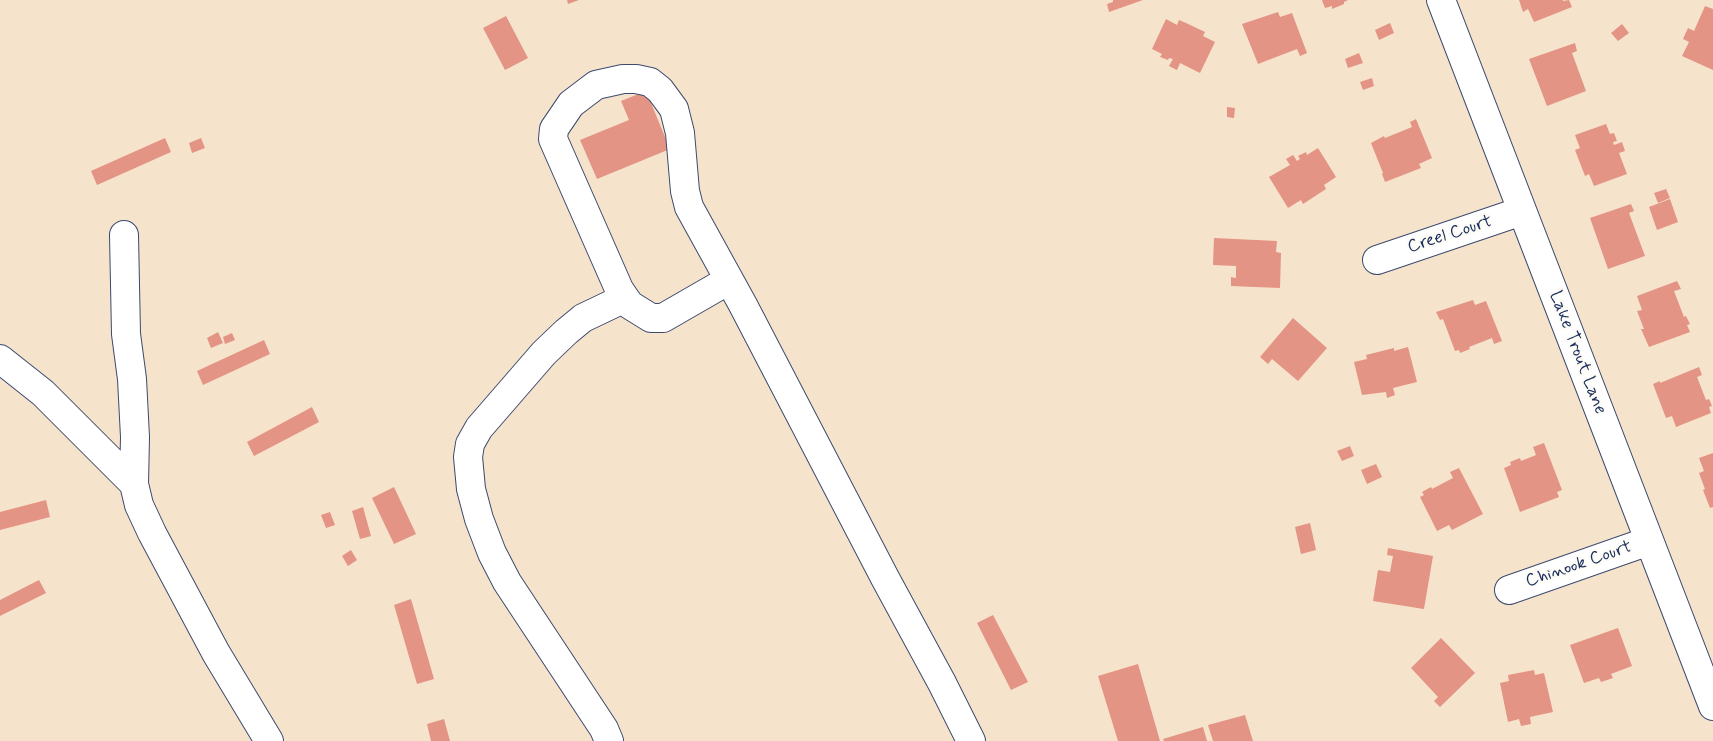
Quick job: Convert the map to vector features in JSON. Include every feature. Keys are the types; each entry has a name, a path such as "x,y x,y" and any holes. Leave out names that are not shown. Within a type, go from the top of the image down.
{"street":[{"name":"Lake Trout Lane","path":"1441,0 1713,706"},
{"path":"729,280 663,318 651,318 630,305 619,289 553,140 554,129 571,104 596,85 613,80 636,79 650,82 660,90 674,109 680,133 687,200 729,280 971,741"},
{"name":"Creel Court","path":"1377,260 1522,211"},
{"path":"124,235 126,334 132,379 135,437 134,484 139,505 216,653 269,741"},
{"path":"610,741 508,582 492,552 479,519 471,489 468,457 470,444 483,422 544,353 583,318 625,298"},
{"path":"0,359 43,393 134,484"},
{"path":"0,379 43,393"},
{"name":"Chinook Court","path":"1509,590 1649,541"}],"building":[{"path":"567,0 579,0 568,4"},
{"path":"1113,0 1143,0 1109,12 1107,4 1113,2"},
{"path":"1322,0 1348,0 1344,4 1332,9 1332,6 1325,8"},
{"path":"1519,0 1569,0 1572,7 1534,22 1528,9 1523,12"},
{"path":"1705,6 1713,9 1713,70 1682,56 1689,42 1683,39 1688,28 1694,31"},
{"path":"1278,12 1280,17 1292,13 1307,53 1300,56 1297,49 1258,64 1242,24"},
{"path":"506,16 528,58 505,70 483,28"},
{"path":"1166,19 1177,25 1179,20 1186,23 1205,32 1203,36 1215,42 1200,73 1180,63 1177,70 1169,66 1173,59 1169,58 1168,60 1160,57 1162,54 1152,49"},
{"path":"1390,23 1394,33 1379,40 1375,30"},
{"path":"1622,24 1629,33 1618,41 1611,33"},
{"path":"1575,43 1577,51 1572,53 1586,91 1547,106 1529,59"},
{"path":"1359,53 1363,63 1348,68 1345,59"},
{"path":"1372,78 1374,86 1363,90 1360,82"},
{"path":"646,91 670,149 597,179 580,140 629,120 621,101"},
{"path":"1227,107 1235,108 1234,118 1227,117"},
{"path":"1416,119 1432,158 1419,164 1421,168 1385,182 1371,143 1384,136 1385,138 1412,127 1410,122"},
{"path":"1606,124 1610,134 1614,133 1617,141 1613,142 1614,145 1622,142 1625,151 1619,153 1627,174 1594,186 1589,174 1585,176 1575,150 1580,148 1575,135"},
{"path":"165,138 171,152 97,185 91,171"},
{"path":"201,138 205,148 192,153 189,143"},
{"path":"1318,148 1336,177 1324,185 1326,189 1303,204 1301,200 1288,208 1269,177 1290,165 1286,159 1293,155 1297,161 1300,159 1298,156 1306,152 1307,155"},
{"path":"1666,189 1670,198 1658,203 1654,193"},
{"path":"1670,199 1678,222 1657,230 1649,207"},
{"path":"1631,204 1634,211 1629,213 1645,256 1608,269 1590,218"},
{"path":"1214,238 1277,241 1276,252 1281,253 1280,288 1231,286 1231,277 1236,278 1236,266 1213,265"},
{"path":"1677,281 1681,289 1674,291 1684,317 1686,316 1690,324 1687,325 1690,332 1649,347 1641,329 1644,329 1637,311 1642,310 1637,296"},
{"path":"1473,300 1475,305 1486,301 1502,341 1494,344 1492,338 1469,347 1470,349 1460,353 1459,350 1455,351 1443,319 1440,320 1436,312"},
{"path":"1293,318 1327,348 1298,381 1272,359 1268,364 1260,357"},
{"path":"218,332 223,343 211,348 207,338"},
{"path":"232,333 235,340 225,344 223,337"},
{"path":"264,340 270,354 203,385 197,371"},
{"path":"1408,347 1417,382 1393,388 1395,395 1387,398 1386,392 1362,395 1354,362 1367,359 1366,355 1394,348 1394,351"},
{"path":"1699,367 1702,375 1697,377 1706,400 1709,399 1712,406 1709,407 1711,413 1676,427 1672,416 1666,418 1653,384"},
{"path":"312,407 319,422 254,456 247,442"},
{"path":"1544,443 1562,490 1557,492 1559,497 1520,512 1504,468 1511,465 1510,462 1520,458 1521,461 1536,455 1533,447"},
{"path":"1350,446 1354,456 1342,461 1337,451"},
{"path":"1713,453 1713,507 1710,508 1699,473 1704,471 1699,458"},
{"path":"1376,464 1382,477 1367,484 1361,470"},
{"path":"1459,468 1483,514 1452,530 1449,525 1437,531 1420,497 1424,495 1422,492 1453,478 1450,472"},
{"path":"394,487 416,534 394,544 372,498"},
{"path":"46,500 50,517 0,530 0,512"},
{"path":"363,507 371,536 360,539 352,511"},
{"path":"330,512 335,525 326,528 321,515"},
{"path":"1310,523 1316,550 1301,554 1295,527"},
{"path":"1388,548 1433,556 1424,609 1373,601 1378,570 1390,572 1393,556 1387,555"},
{"path":"351,550 357,560 348,566 342,556"},
{"path":"39,580 46,593 0,616 0,600"},
{"path":"411,599 434,679 417,684 394,605"},
{"path":"993,615 1028,682 1011,690 977,623"},
{"path":"1618,628 1632,666 1611,674 1613,678 1601,682 1599,678 1584,683 1570,645"},
{"path":"1441,638 1475,673 1440,707 1434,701 1438,697 1411,668"},
{"path":"1138,664 1160,741 1118,741 1098,676"},
{"path":"1534,670 1535,675 1544,673 1553,712 1530,717 1531,724 1521,726 1519,719 1508,722 1500,683 1509,681 1508,675"},
{"path":"1245,715 1253,741 1213,741 1208,725"},
{"path":"444,719 450,741 431,741 427,724"},
{"path":"1203,727 1207,741 1164,741 1163,739"}]}
